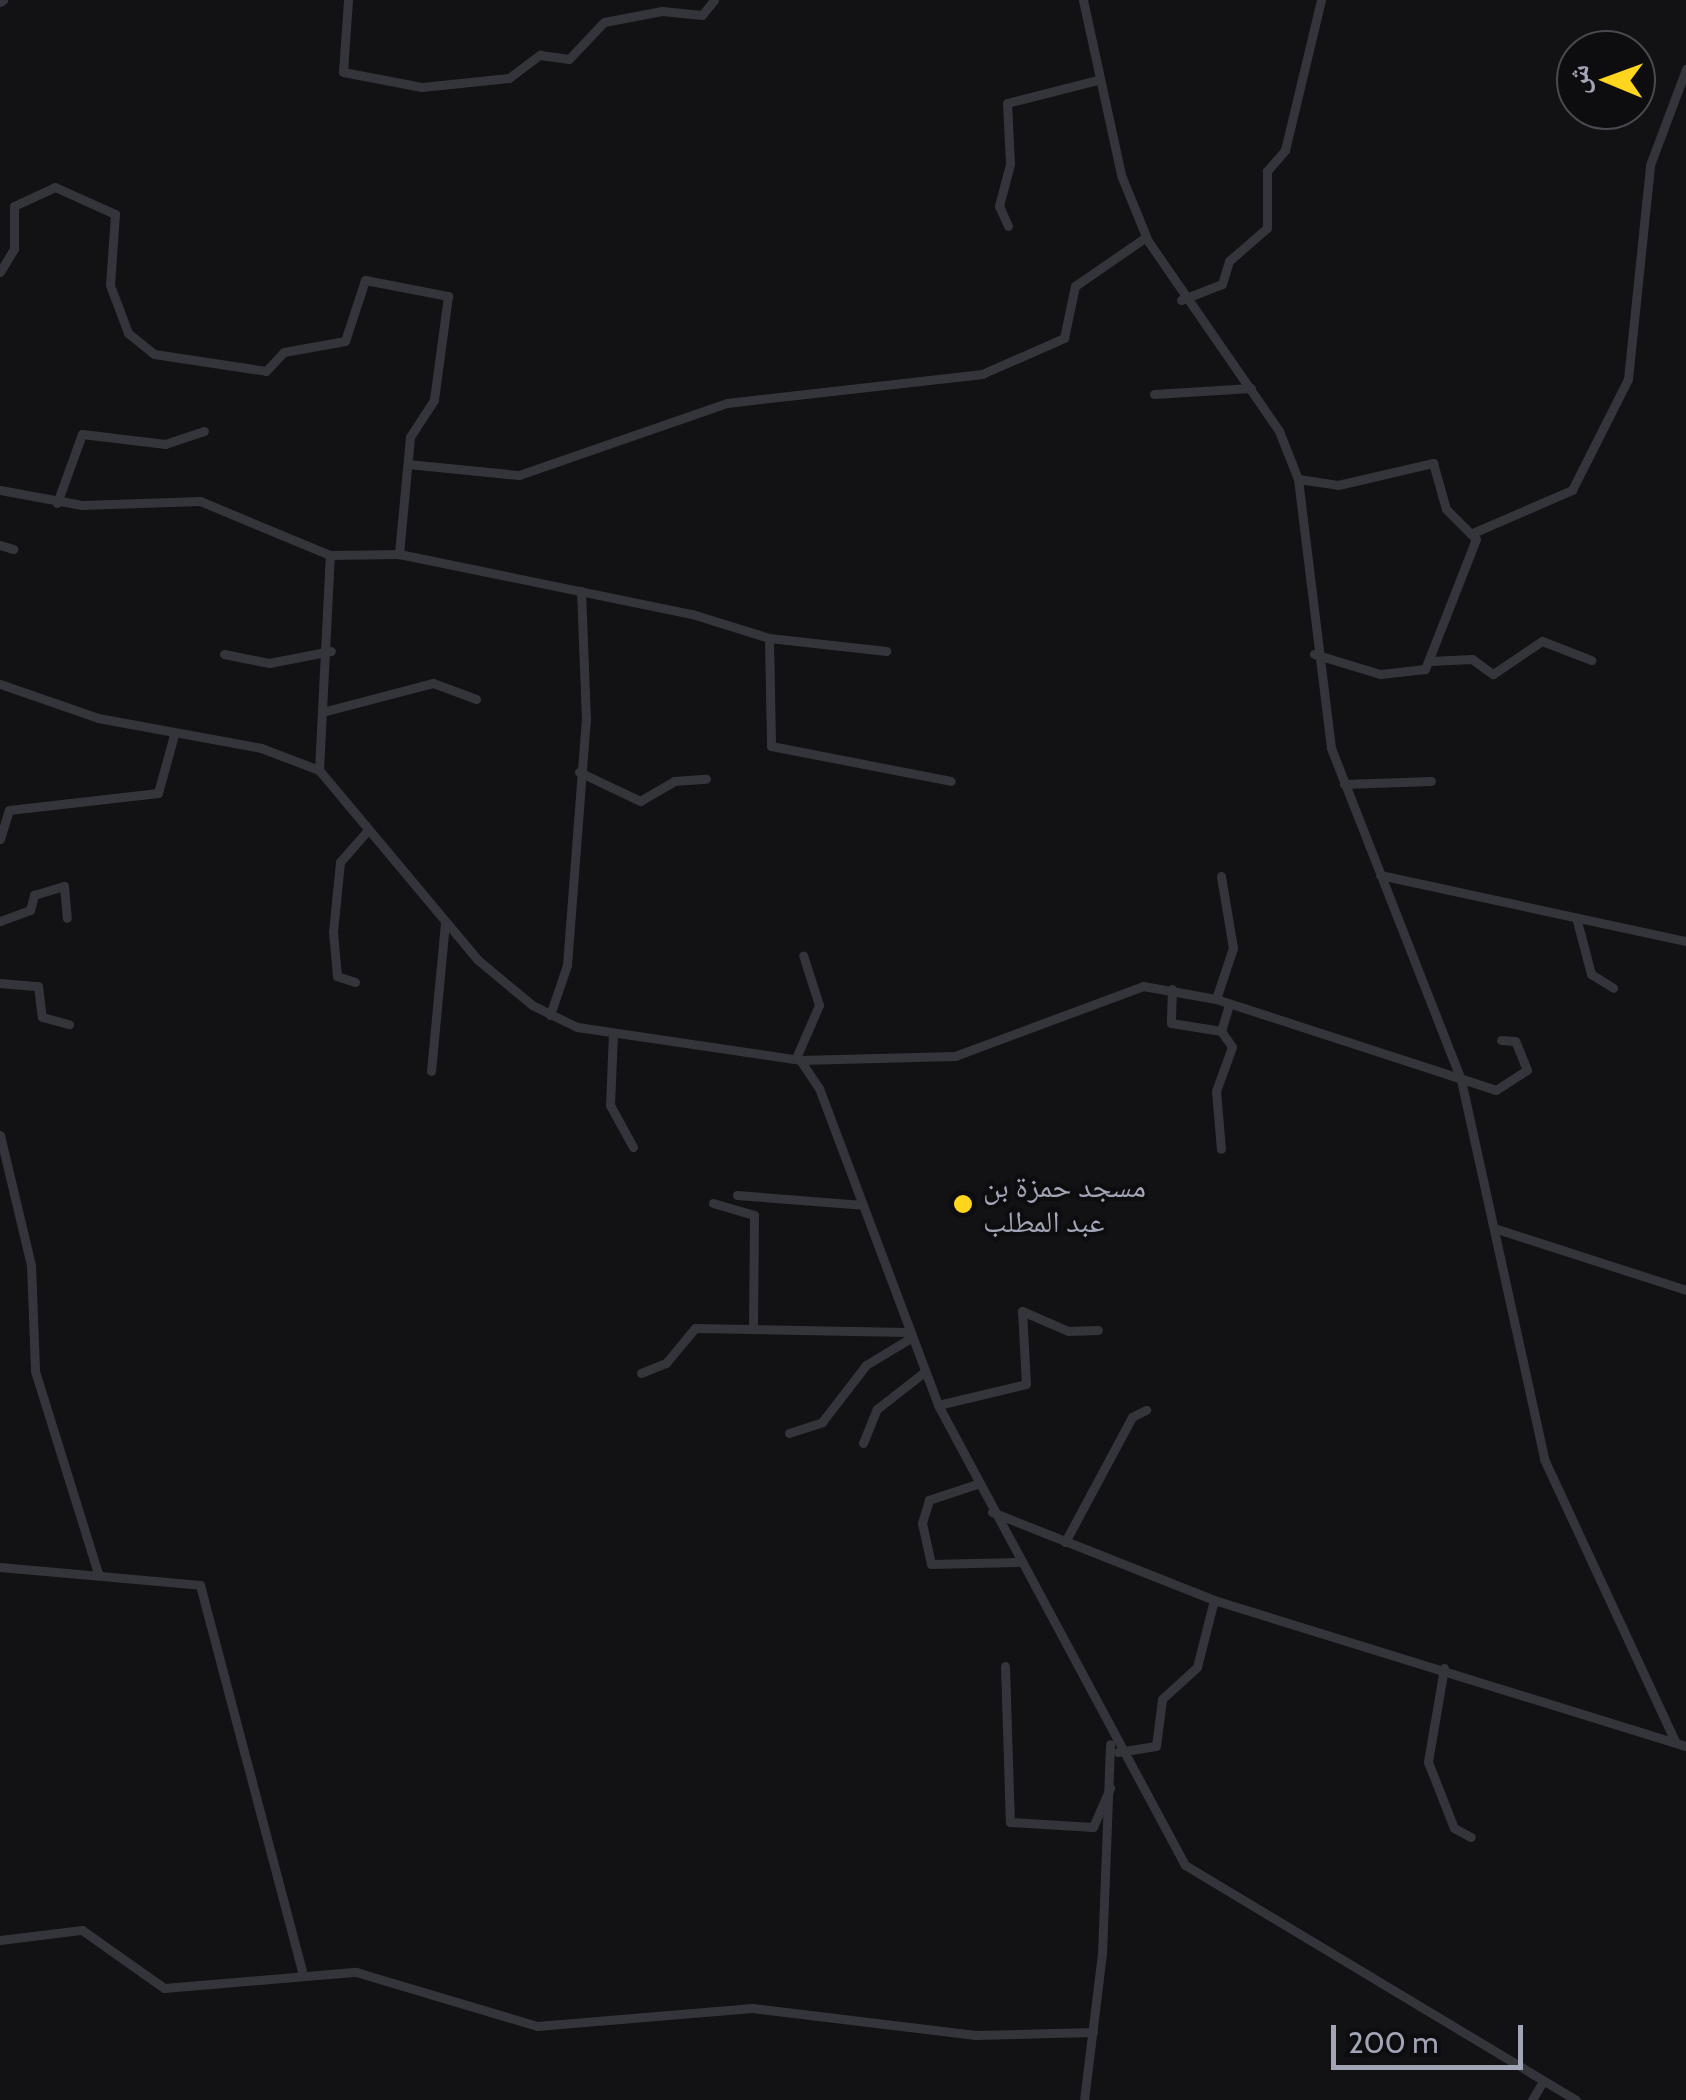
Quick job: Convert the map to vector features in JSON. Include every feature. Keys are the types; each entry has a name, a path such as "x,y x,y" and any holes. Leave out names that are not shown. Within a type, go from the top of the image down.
{"street":[{"path":"348,0 343,72 422,87 509,78 540,55 569,59 604,22 662,11 702,15 714,0"},
{"path":"1083,0 1098,80 1146,237 1181,300 1252,388 1298,479 1312,549 1314,654 1344,784 1460,1080 1544,1459 1675,1741"},
{"path":"1181,300 1222,284 1229,261 1266,228 1268,171 1286,150 1322,0"},
{"path":"1430,662 1476,532 1572,490 1628,379 1650,165 1686,69"},
{"path":"1008,226 999,206 1010,164 1007,103 1098,80"},
{"path":"0,272 14,249 14,206 55,187 115,214 110,285 128,333 154,354 266,371 284,352 344,340 365,280 448,296 453,309 434,400 413,430 399,554"},
{"path":"408,464 518,476 727,403 982,374 1064,338 1075,286 1146,237"},
{"path":"1154,394 1252,388"},
{"path":"57,503 82,434 165,444 204,431"},
{"path":"1298,479 1338,485 1427,461 1439,468 1446,509 1476,532"},
{"path":"0,490 57,503 200,501 330,555 399,554 581,591 769,638 886,651"},
{"path":"0,544 14,549"},
{"path":"319,770 331,651 330,555"},
{"path":"550,1015 567,966 578,772 581,591"},
{"path":"769,638 771,746 951,781"},
{"path":"1314,654 1410,676 1430,662 1466,658 1493,674 1542,640 1591,660"},
{"path":"224,654 269,663 331,651"},
{"path":"326,711 433,683 476,699"},
{"path":"0,684 174,736 260,748 319,770 445,923 550,1015 613,1033 798,1059 971,1054 1114,991 1172,989 1496,1090 1522,1078 1527,1059 1516,1041 1501,1040"},
{"path":"0,839 9,810 158,793 174,736"},
{"path":"578,772 640,801 674,780 706,779"},
{"path":"1344,784 1431,781"},
{"path":"355,982 336,976 333,932 340,862 368,830"},
{"path":"1380,875 1577,921 1686,941"},
{"path":"1216,1000 1233,948 1221,876"},
{"path":"0,921 30,910 34,895 64,886 67,918"},
{"path":"1577,921 1591,974 1614,988"},
{"path":"431,1072 445,923"},
{"path":"803,955 819,1005 798,1059 863,1205 923,1373 1018,1562 1169,1843 1216,1889 1576,2100"},
{"path":"0,983 38,986 42,1016 69,1024"},
{"path":"1172,989 1171,1023 1221,1031 1232,1047 1216,1090 1221,1149"},
{"path":"1221,1031 1230,1004"},
{"path":"613,1033 610,1104 633,1147"},
{"path":"0,1136 31,1265 35,1371 98,1574"},
{"path":"736,1195 863,1205"},
{"path":"713,1203 754,1215 753,1328"},
{"path":"1494,1228 1686,1290"},
{"path":"938,1405 1026,1384 1022,1310 1068,1332 1098,1330"},
{"path":"642,1373 666,1364 695,1328 908,1335"},
{"path":"788,1433 822,1422 866,1365 908,1335"},
{"path":"863,1443 878,1410 923,1373"},
{"path":"1065,1542 1132,1417 1146,1410"},
{"path":"978,1484 929,1500 922,1522 931,1564 1018,1562"},
{"path":"992,1512 1214,1600 1444,1668 1686,1746"},
{"path":"0,1567 192,1580 206,1595 302,1970"},
{"path":"1118,1752 1156,1746 1162,1699 1196,1667 1214,1600"},
{"path":"1005,1666 1010,1822 1092,1826 1110,1788"},
{"path":"1444,1668 1428,1762 1454,1828 1471,1836"},
{"path":"1084,2100 1093,2032 1110,1737"},
{"path":"0,1940 82,1930 164,1988 302,1970 366,1973 538,2026 733,2008 962,2034 1093,2032"},
{"path":"1532,2100 1543,2081"}],"place":[{"name":"مسجد حمزة بن عبد المطلب","path":"963,1204"}]}
